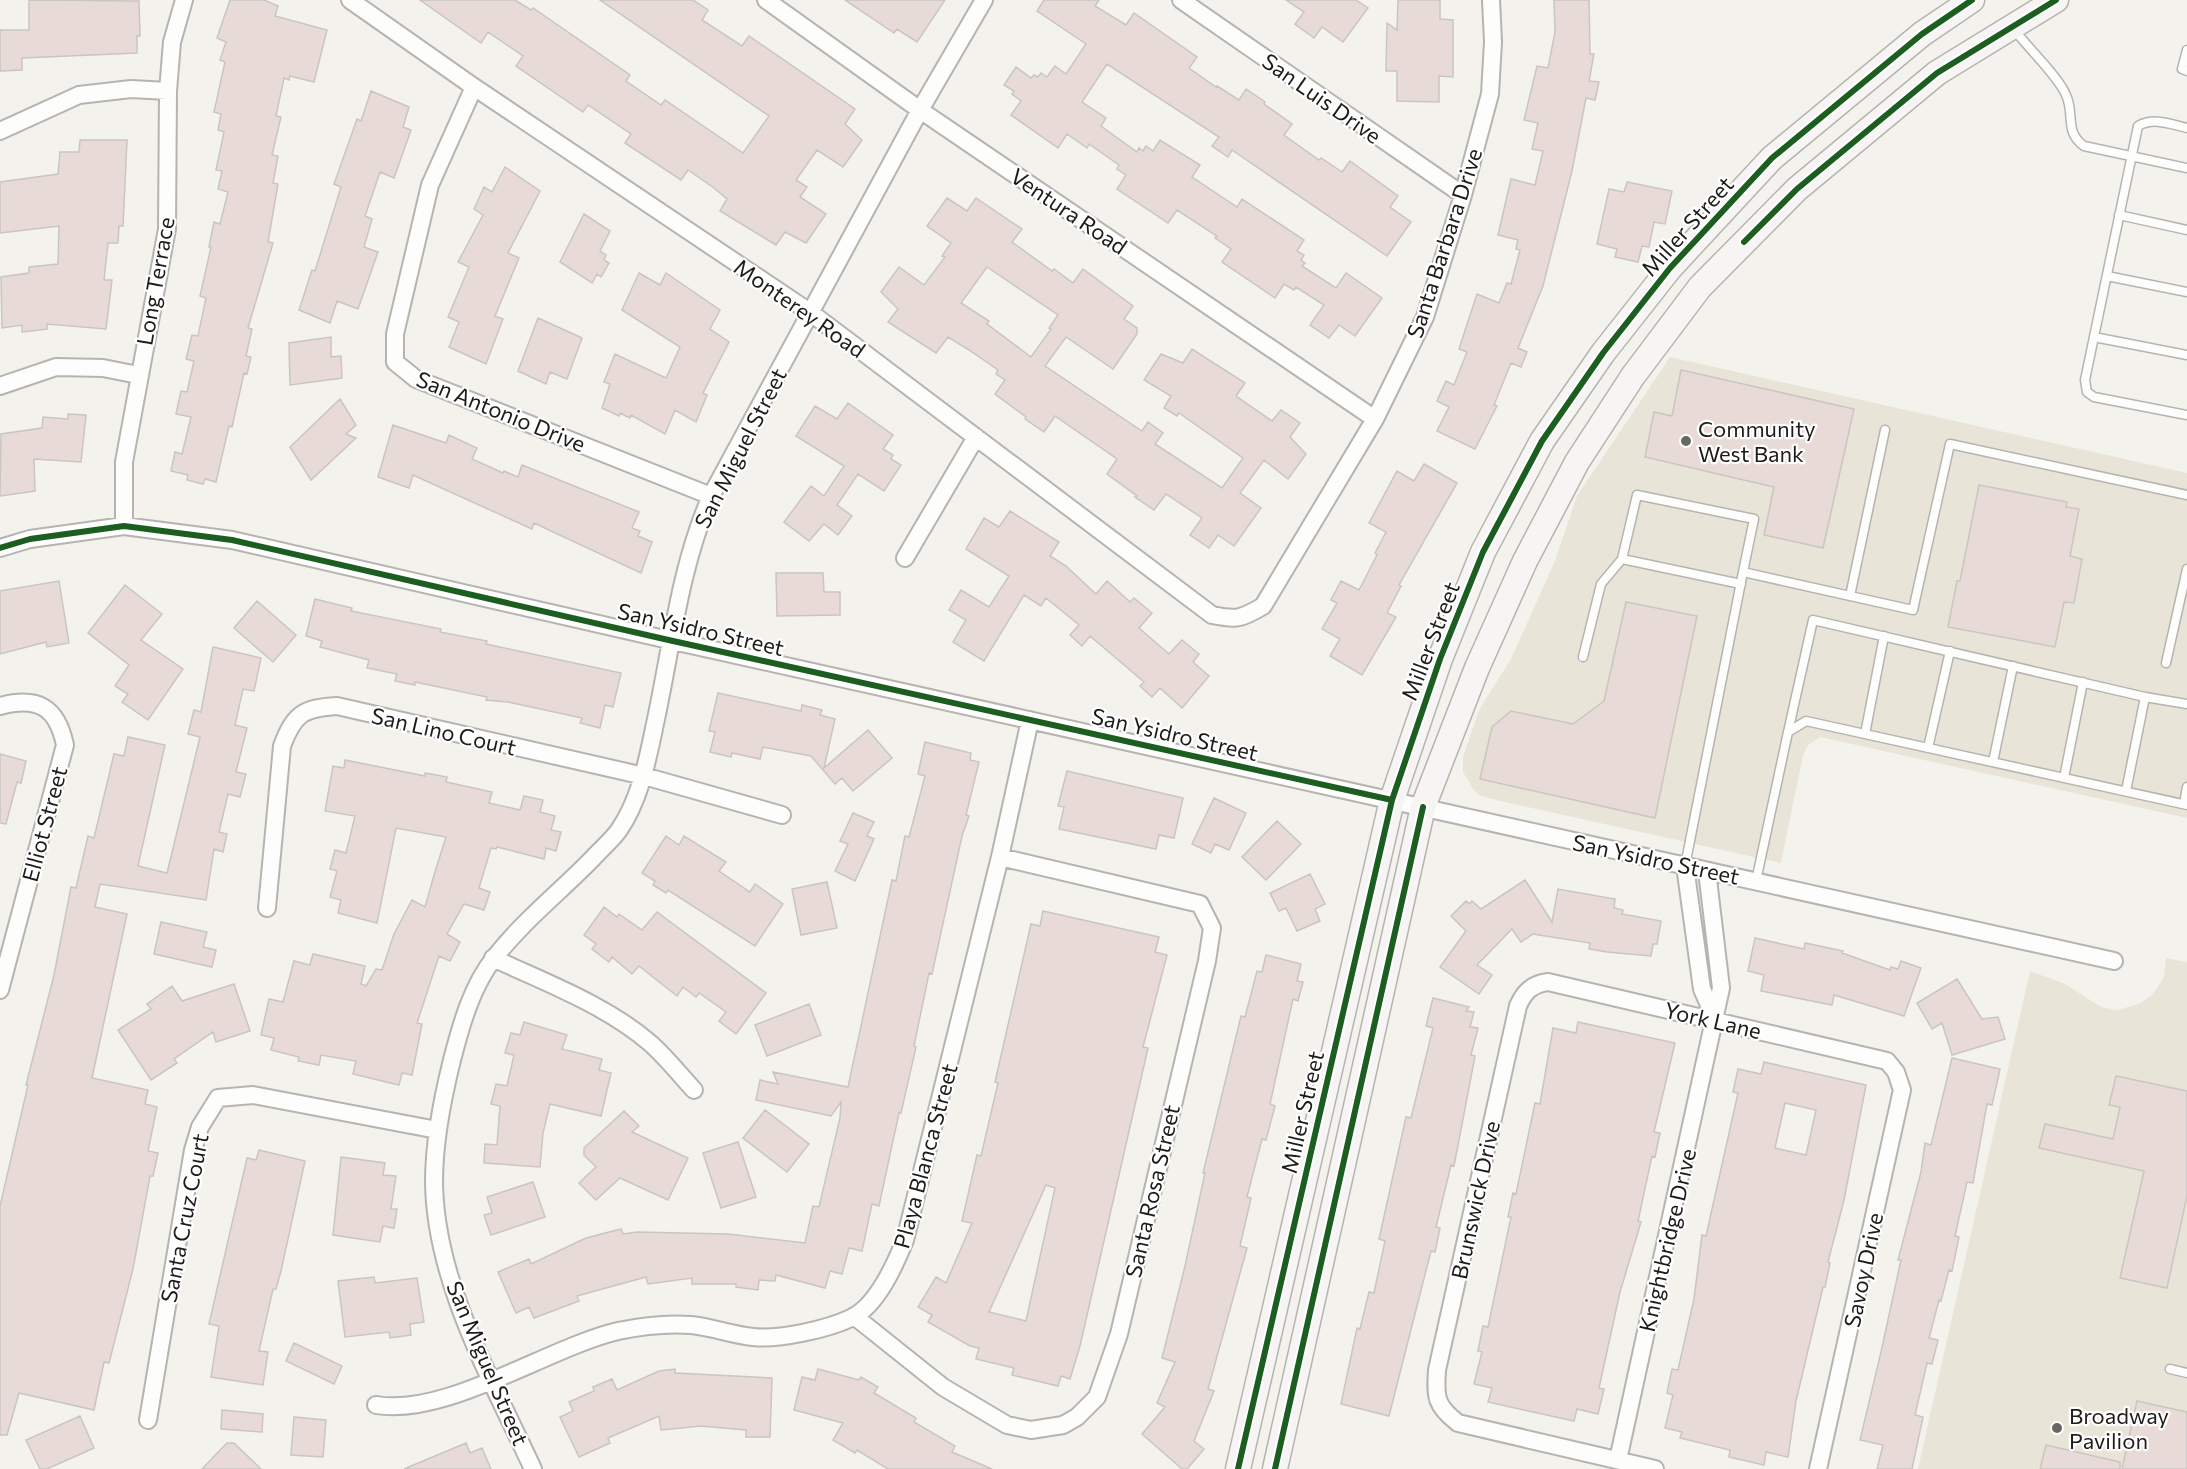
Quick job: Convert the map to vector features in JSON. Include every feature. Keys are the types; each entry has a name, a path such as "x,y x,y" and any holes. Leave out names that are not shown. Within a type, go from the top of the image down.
{"street":[{"name":"Long Terrace","path":"124,526 124,462 138,375 167,228 168,91 172,42 184,0"},
{"name":"Monterey Road","path":"350,0 474,87 811,313 1212,615 1235,620 1244,618"},
{"name":"Ventura Road","path":"766,0 920,110 1375,419"},
{"name":"San Miguel Street","path":"533,1469 463,1312 437,1221 434,1182 437,1130 443,1096 460,1031 479,983 494,958 538,909 572,879 619,831 644,776 692,545 711,496 920,110 984,0"},
{"name":"San Luis Drive","path":"1181,0 1463,195"},
{"name":"Santa Barbara Drive","path":"1244,618 1263,606 1375,419 1425,317 1463,195 1490,94 1493,42 1491,0"},
{"name":"Miller Street","path":"1238,1469 1392,800 1440,659 1483,552 1542,441 1603,353 1670,268 1772,159 1913,41 1972,0"},
{"path":"1275,1469 1423,807 1477,668 1525,561 1577,462 1633,376 1700,287 1797,189 1937,73 2056,0"},
{"name":"San Antonio Drive","path":"474,87 430,185 395,334 395,363 417,379 711,496"},
{"path":"0,131 79,95 131,89 168,91"},
{"path":"0,386 56,367 103,368 138,375"},
{"path":"905,558 976,437"},
{"name":"San Ysidro Street","path":"0,548 30,539 124,526 232,540 673,641 2114,961"},
{"name":"Elliot Street","path":"0,706 30,702 46,708 61,724 65,745 3,961 0,990"},
{"name":"San Lino Court","path":"267,908 282,746 289,727 299,715 314,708 336,706 644,776 782,815"},
{"name":"Playa Blanca Street","path":"376,1405 390,1408 426,1404 617,1331 656,1324 692,1325 756,1338 832,1326 854,1316 880,1290 895,1265 905,1240 1000,857 1030,720"},
{"name":"Santa Rosa Street","path":"854,1316 943,1387 1007,1425 1031,1430 1063,1425 1077,1417 1097,1397 1119,1334 1207,961 1212,928 1200,904 1000,857"},
{"path":"1685,866 1702,989 1716,1021"},
{"name":"Knightbridge Drive","path":"1618,1460 1716,1021 1721,988 1707,871"},
{"path":"494,958 573,995 622,1023 651,1043 694,1090"},
{"name":"York Lane","path":"1527,991 1536,984 1548,982 1887,1061 1896,1072"},
{"name":"Brunswick Drive","path":"1527,991 1518,1006 1437,1370 1435,1393 1442,1411 1458,1423 1618,1460"},
{"name":"Savoy Drive","path":"1818,1469 1902,1090 1896,1072"},
{"name":"Santa Cruz Court","path":"148,1420 194,1150 200,1127 218,1098 253,1095 437,1130"},
{"path":"1618,1460 1655,1469"}],"lane":[{"path":"2011,26 2066,94 2072,135 2078,141 2085,146 2187,168"},
{"path":"2187,50 2182,69 2187,70"},
{"path":"2187,128 2146,122 2138,126 2085,380 2087,392 2094,397 2187,415"},
{"path":"2119,215 2187,230"},
{"path":"2107,276 2187,292"},
{"path":"2094,337 2187,356"},
{"path":"1850,596 1885,430"},
{"path":"1743,572 1913,610 1950,444 2187,495"},
{"path":"1583,657 1601,584 1622,559 1637,495 1754,519 1685,866"},
{"path":"1622,559 1741,584"},
{"path":"2166,663 2187,569"},
{"path":"1756,881 1813,620 2145,697 2187,704"},
{"path":"1865,734 1884,636"},
{"path":"1928,748 1950,651"},
{"path":"1993,762 2013,666"},
{"path":"2064,778 2083,682"},
{"path":"2126,791 2145,697"},
{"path":"1788,732 1806,721 2186,804 2187,787"},
{"path":"2170,1369 2187,1372"}],"shaded area":[{"path":"1670,357 2187,473 2187,818 1820,737 1808,745 1803,755 1781,863 1500,801 1481,796 1474,790 1463,772 1463,757 1479,710 1511,659 1555,561 1577,496"},
{"path":"2166,958 2187,962 2187,1469 1918,1469 2030,971 2065,984 2101,1007 2117,1010 2139,1004 2152,995 2164,977"}],"building":[{"path":"29,0 139,1 140,36 137,36 137,53 22,58 22,70 0,71 0,30 29,30"},
{"path":"230,0 264,0 278,6 275,16 327,30 314,82 290,76 289,80 284,78 276,116 281,117 272,155 278,156 273,183 278,184 268,242 273,243 248,328 252,329 246,356 251,357 247,374 244,373 232,427 229,426 216,482 205,479 203,484 187,480 188,475 171,471 175,452 182,454 191,417 176,414 181,391 187,392 194,361 186,359 192,335 198,336 206,298 200,296 214,222 220,224 228,192 218,189 222,171 216,170 224,132 218,130 221,114 214,112 225,62 220,60 226,42 217,38"},
{"path":"420,0 515,0 531,10 533,8 630,75 626,81 661,105 665,100 743,153 769,116 600,0 693,0 708,10 702,20 742,46 749,36 855,109 845,124 862,140 843,167 817,150 796,180 807,187 800,197 826,214 806,243 785,232 776,245 720,211 727,199 688,170 681,180 625,143 631,134 588,105 583,112 516,66 523,56 488,32 481,43"},
{"path":"845,0 945,0 917,42 897,29 894,33"},
{"path":"1044,0 1099,0 1095,6 1126,25 1134,13 1197,57 1189,68 1216,87 1239,100 1246,89 1265,102 1264,104 1292,124 1284,135 1319,160 1321,158 1342,172 1350,161 1398,196 1390,207 1411,222 1387,256 1232,150 1228,157 1212,146 1219,137 1107,64 1082,102 1106,118 1101,126 1137,152 1139,148 1143,151 1146,146 1153,151 1160,140 1200,165 1192,177 1237,207 1242,199 1304,240 1297,251 1304,255 1301,260 1305,263 1302,266 1336,288 1346,273 1382,298 1355,336 1339,325 1329,338 1310,325 1324,305 1296,287 1294,290 1284,284 1275,298 1222,262 1231,249 1215,238 1217,236 1177,210 1168,223 1117,189 1126,175 1117,169 1119,165 1089,144 1087,148 1067,134 1058,148 1011,115 1021,101 1012,94 1014,91 1004,85 1016,67 1031,78 1034,75 1038,77 1041,73 1047,77 1055,66 1066,74 1086,44 1037,11"},
{"path":"1286,0 1356,0 1368,8 1343,42 1322,27 1314,38 1295,24 1304,12"},
{"path":"1398,0 1440,0 1440,19 1453,20 1453,77 1439,76 1439,102 1397,101 1397,71 1386,71 1387,23 1397,30"},
{"path":"1554,0 1589,0 1590,54 1594,54 1589,81 1599,82 1595,100 1586,98 1572,171 1543,286 1518,348 1527,352 1521,367 1511,363 1494,405 1497,406 1475,449 1437,431 1449,407 1437,401 1446,381 1454,385 1467,352 1459,349 1477,294 1499,303 1507,283 1511,284 1520,250 1516,249 1518,240 1498,235 1511,179 1535,185 1543,151 1532,149 1538,123 1524,120 1537,66 1548,68 1555,32"},
{"path":"371,91 409,107 403,127 411,130 394,178 380,172 365,216 372,219 364,247 378,252 358,309 337,301 330,323 299,310 312,270 315,271 341,187 334,184 357,119 361,121"},
{"path":"80,140 127,140 123,226 119,226 118,243 108,243 104,280 112,280 106,329 47,324 47,329 22,332 22,325 2,328 1,277 29,273 29,267 58,264 59,226 0,233 0,182 58,174 60,152 79,152"},
{"path":"505,167 540,191 508,253 519,258 495,316 503,319 486,364 449,347 459,322 448,317 469,267 458,262 483,215 474,209 484,187 492,192"},
{"path":"1627,182 1672,191 1665,224 1654,222 1649,247 1642,246 1638,262 1615,257 1617,249 1597,244 1609,189 1624,192"},
{"path":"947,198 967,211 976,198 1022,229 1012,242 1052,271 1054,269 1073,283 1083,269 1133,306 1124,319 1137,328 1137,334 1113,369 1066,337 1045,366 1142,431 1148,422 1163,433 1155,444 1222,488 1243,458 1179,413 1177,416 1164,408 1171,396 1144,380 1161,354 1183,363 1192,349 1245,383 1236,396 1272,421 1281,410 1300,423 1290,437 1306,454 1288,479 1264,460 1240,493 1261,508 1234,546 1218,535 1209,548 1190,535 1202,518 1166,494 1154,510 1135,497 1137,496 1107,474 1117,459 1055,416 1044,432 1025,419 1026,417 995,394 1005,380 996,374 998,370 969,350 948,337 936,353 888,322 898,309 881,292 899,267 924,285 945,257 942,256 951,243 927,226","holes":["987,267 1058,315 1031,357 987,324 989,321 961,303"]},
{"path":"584,214 610,231 600,251 606,255 604,260 609,263 601,277 597,274 592,283 560,262"},
{"path":"639,273 660,285 666,273 720,310 710,329 729,342 703,393 707,395 696,422 675,410 665,434 631,415 630,418 620,413 619,416 602,408 610,384 604,382 615,354 666,378 680,347 622,310"},
{"path":"538,318 582,338 567,379 550,372 546,384 518,371"},
{"path":"331,337 331,357 341,356 342,378 290,385 289,343"},
{"path":"1681,370 1854,409 1823,548 1764,535 1774,487 1645,457 1654,412 1672,416"},
{"path":"340,399 356,425 346,434 356,438 311,480 290,447"},
{"path":"848,403 893,435 883,449 893,455 891,459 901,465 884,491 858,474 837,505 852,516 838,535 824,524 809,541 784,522 811,486 824,496 844,466 796,436 815,406 837,419"},
{"path":"68,414 86,415 81,462 34,459 35,491 0,496 1,434 42,428 43,417 68,419"},
{"path":"393,425 446,443 449,435 477,448 472,459 503,473 504,471 518,477 522,465 639,512 632,528 640,531 638,536 652,542 641,573 534,523 532,529 413,475 409,488 378,477"},
{"path":"1424,464 1457,483 1399,585 1401,586 1387,613 1396,617 1362,675 1330,656 1340,639 1322,629 1337,603 1331,600 1341,581 1359,590 1377,555 1375,553 1386,532 1369,523 1397,471 1414,481"},
{"path":"1979,485 2067,502 2066,507 2079,509 2070,556 2082,559 2074,603 2064,602 2055,647 1948,627 1957,581 1960,581"},
{"path":"1010,511 1059,542 1050,556 1066,566 1096,594 1107,581 1130,602 1134,598 1152,613 1139,628 1169,654 1182,640 1199,654 1193,662 1209,676 1182,708 1160,688 1152,697 1140,686 1144,682 1090,636 1082,646 1070,635 1079,625 1046,598 1041,606 1024,595 984,661 953,642 966,620 949,610 961,590 989,607 1009,576 966,549 984,518 999,527"},
{"path":"776,573 823,573 824,592 840,592 840,615 777,616"},
{"path":"59,581 69,643 47,647 46,642 0,654 0,591"},
{"path":"125,585 162,614 141,640 183,669 148,720 122,702 128,694 115,686 129,665 88,633"},
{"path":"315,599 352,608 351,611 441,629 440,632 487,641 486,644 621,673 613,707 605,705 600,728 580,723 582,718 508,702 486,700 487,697 415,682 415,685 395,681 397,674 367,668 369,660 320,647 322,641 306,636"},
{"path":"257,601 296,635 273,662 234,628"},
{"path":"1626,602 1697,616 1655,818 1480,779 1492,727 1511,711 1573,724 1604,701"},
{"path":"213,647 261,658 254,691 243,689 235,725 247,728 236,772 246,774 240,797 228,794 219,832 227,834 223,852 214,849 206,900 100,884 95,907 127,914 92,1078 148,1090 145,1104 157,1107 148,1151 158,1153 153,1176 150,1176 133,1269 109,1363 104,1362 94,1410 19,1393 7,1435 0,1435 0,1206 28,1085 26,1085 54,975 71,887 76,888 88,836 94,838 114,754 124,756 128,737 165,745 138,866 167,873 200,737 188,734 194,710 201,712"},
{"path":"718,693 801,711 802,705 822,710 820,715 835,719 824,768 868,730 892,758 853,791 842,778 835,784 811,756 763,747 760,759 732,753 731,757 710,752 715,732 709,731"},
{"path":"925,742 971,753 970,760 979,762 966,815 969,816 962,836 932,974 929,973 914,1046 916,1047 879,1206 872,1204 862,1251 849,1248 842,1274 830,1271 825,1288 776,1275 775,1281 759,1280 758,1290 736,1287 736,1284 692,1284 692,1278 648,1284 646,1277 577,1296 579,1301 534,1318 529,1307 516,1313 498,1272 529,1259 531,1264 586,1238 621,1229 623,1234 637,1232 728,1234 805,1243 813,1206 819,1207 840,1118 841,1102 831,1116 756,1100 760,1080 778,1084 773,1072 848,1087 892,880 896,881 905,836 909,837 925,776 918,774"},
{"path":"0,754 26,761 21,783 17,782 6,824 0,823"},
{"path":"345,760 425,776 425,773 447,777 446,782 492,792 489,803 520,810 524,796 543,800 540,812 555,816 551,830 561,832 556,851 546,848 544,859 497,847 496,849 491,848 479,888 490,892 484,910 464,904 447,934 460,942 450,961 439,956 417,1023 422,1024 412,1075 402,1073 399,1085 353,1074 356,1061 321,1055 319,1065 298,1061 299,1057 271,1050 274,1038 261,1035 269,999 283,1002 294,961 310,965 313,954 365,966 361,984 366,986 376,969 382,970 394,934 412,900 425,907 446,837 396,828 377,923 338,913 341,900 330,897 337,871 330,869 335,850 346,853 355,816 325,811 333,766 344,768"},
{"path":"1067,771 1183,798 1174,838 1159,835 1156,849 1059,829 1064,807 1058,806"},
{"path":"1214,798 1246,813 1229,850 1215,844 1211,853 1192,844"},
{"path":"853,813 874,822 867,836 874,839 855,881 835,871 848,844 840,841"},
{"path":"1277,821 1301,844 1266,880 1242,857"},
{"path":"666,836 679,845 684,836 726,862 719,871 750,892 755,884 783,904 755,946 668,890 666,893 653,885 655,881 642,873"},
{"path":"1310,874 1325,904 1315,909 1320,921 1297,931 1286,908 1279,911 1270,893"},
{"path":"1525,880 1552,922 1558,889 1615,899 1614,908 1623,910 1622,914 1661,921 1657,944 1653,944 1651,956 1589,949 1590,943 1533,934 1521,942 1512,929 1477,965 1492,975 1479,994 1440,967 1466,931 1451,916 1466,901 1469,904 1472,901 1481,909"},
{"path":"827,882 837,928 801,935 792,889"},
{"path":"604,907 617,917 619,914 642,930 657,912 766,993 736,1034 719,1021 726,1012 699,993 696,997 683,987 677,996 639,966 632,974 612,957 609,962 592,949 596,944 584,935"},
{"path":"1043,911 1159,937 1155,952 1167,955 1143,1047 1148,1048 1080,1346 1070,1379 1061,1376 1058,1386 1012,1375 1014,1368 976,1359 979,1348 970,1346 928,1322 932,1315 918,1307 936,1277 946,1283 972,1223 962,1221 977,1155 981,1156 998,1083 995,1082 1031,924 1040,926","holes":["1046,1185 1055,1188 1026,1321 989,1312"]},
{"path":"161,922 207,932 203,947 216,950 212,967 154,954"},
{"path":"1755,938 1804,949 1805,943 1843,951 1842,953 1890,970 1891,967 1898,969 1901,961 1921,968 1904,1016 1834,995 1832,1005 1761,991 1764,975 1748,971"},
{"path":"1266,955 1301,964 1297,981 1303,982 1298,1001 1293,999 1270,1104 1275,1106 1266,1140 1262,1139 1247,1197 1251,1198 1240,1246 1247,1248 1208,1389 1214,1391 1194,1441 1204,1449 1187,1469 1182,1469 1142,1434 1165,1407 1157,1403 1175,1362 1162,1358 1185,1266 1205,1173 1203,1173 1241,1016 1245,1017 1257,971 1262,972"},
{"path":"1957,979 1982,1019 1998,1017 2005,1039 1952,1055 1942,1023 1932,1029 1917,1003"},
{"path":"234,984 250,1031 216,1042 213,1032 174,1059 177,1063 151,1080 118,1030 151,1009 147,1004 172,986 182,1001"},
{"path":"1433,998 1469,1007 1466,1011 1474,1012 1470,1027 1478,1028 1471,1055 1475,1056 1454,1166 1451,1165 1436,1227 1440,1228 1435,1252 1431,1251 1389,1416 1341,1404 1357,1328 1360,1329 1369,1292 1374,1293 1385,1241 1379,1239 1406,1117 1411,1118 1433,1028 1426,1026"},
{"path":"809,1004 821,1035 767,1056 755,1025"},
{"path":"524,1022 567,1035 562,1049 602,1059 599,1070 611,1073 601,1116 550,1104 543,1133 540,1167 484,1163 485,1144 497,1145 500,1106 491,1104 496,1084 507,1086 514,1055 505,1053 511,1033 520,1035"},
{"path":"1578,1022 1675,1043 1654,1132 1660,1133 1655,1157 1652,1156 1638,1221 1641,1222 1620,1292 1599,1388 1604,1389 1598,1414 1577,1409 1574,1421 1488,1402 1492,1388 1474,1384 1482,1352 1478,1351 1483,1326 1488,1327 1511,1217 1508,1217 1513,1193 1516,1194 1535,1103 1540,1104 1553,1028 1576,1033"},
{"path":"1952,1058 2000,1069 1992,1105 1987,1104 1973,1183 1967,1182 1955,1236 1959,1237 1952,1271 1949,1270 1929,1338 1938,1340 1932,1364 1927,1363 1915,1415 1923,1417 1912,1469 1877,1469 1883,1445 1860,1440 1901,1260 1898,1260 1921,1172 1925,1143 1931,1145"},
{"path":"1764,1062 1866,1085 1844,1200 1828,1262 1830,1263 1825,1287 1823,1287 1796,1401 1788,1457 1766,1452 1764,1465 1729,1457 1730,1450 1680,1438 1682,1432 1665,1428 1673,1395 1667,1393 1672,1369 1678,1370 1694,1299 1702,1235 1706,1236 1738,1093 1733,1092 1738,1069 1761,1074","holes":["1785,1103 1816,1110 1806,1155 1775,1148"]},
{"path":"2116,1076 2187,1091 2187,1196 2167,1288 2120,1278 2144,1171 2039,1148 2045,1124 2113,1139 2120,1107 2109,1105"},
{"path":"765,1110 809,1144 787,1172 743,1138"},
{"path":"624,1111 639,1126 632,1132 688,1158 668,1200 620,1178 596,1200 579,1183 596,1167 584,1155 584,1148"},
{"path":"738,1142 756,1197 721,1208 703,1153"},
{"path":"259,1150 305,1161 281,1271 276,1289 273,1289 259,1351 268,1352 263,1385 211,1377 219,1326 209,1324 247,1158 256,1160"},
{"path":"341,1157 385,1163 383,1175 396,1176 391,1209 397,1209 394,1228 383,1226 380,1242 333,1235"},
{"path":"533,1182 545,1217 491,1235 484,1215 492,1213 487,1197"},
{"path":"374,1277 375,1283 417,1278 424,1322 410,1324 411,1335 390,1338 389,1332 345,1337 338,1281"},
{"path":"294,1343 342,1366 334,1384 286,1361"},
{"path":"675,1369 675,1373 772,1378 770,1437 746,1437 746,1430 701,1426 661,1430 659,1416 608,1438 610,1443 579,1457 560,1417 573,1411 569,1402 594,1391 593,1387 612,1379 617,1390 659,1371"},
{"path":"818,1369 859,1380 861,1377 878,1387 874,1393 916,1418 914,1422 955,1446 952,1452 992,1469 888,1469 857,1450 855,1453 833,1440 843,1423 794,1410 802,1377 815,1380"},
{"path":"2137,1401 2187,1412 2187,1469 2122,1469"},
{"path":"222,1410 263,1414 262,1432 221,1429"},
{"path":"80,1416 94,1448 47,1469 40,1469 26,1440"},
{"path":"294,1417 326,1420 323,1457 291,1455"},
{"path":"227,1443 234,1443 261,1469 202,1469"},
{"path":"466,1443 470,1453 482,1448 491,1469 404,1469"},
{"path":"2046,1445 2120,1462 2120,1469 2040,1469"}],"cycle path":[{"path":"1238,1469 1392,800 1440,659 1483,552 1542,441 1603,353 1670,268 1772,158 1922,34 1972,0"},
{"path":"1744,242 1797,189 1937,73 2056,0"},
{"path":"0,548 30,539 124,526 232,540 673,641 1392,800"},
{"path":"1275,1469 1423,807"}],"place":[{"name":"Community West Bank","path":"1686,441"},
{"name":"Broadway Pavilion","path":"2057,1428"}]}
